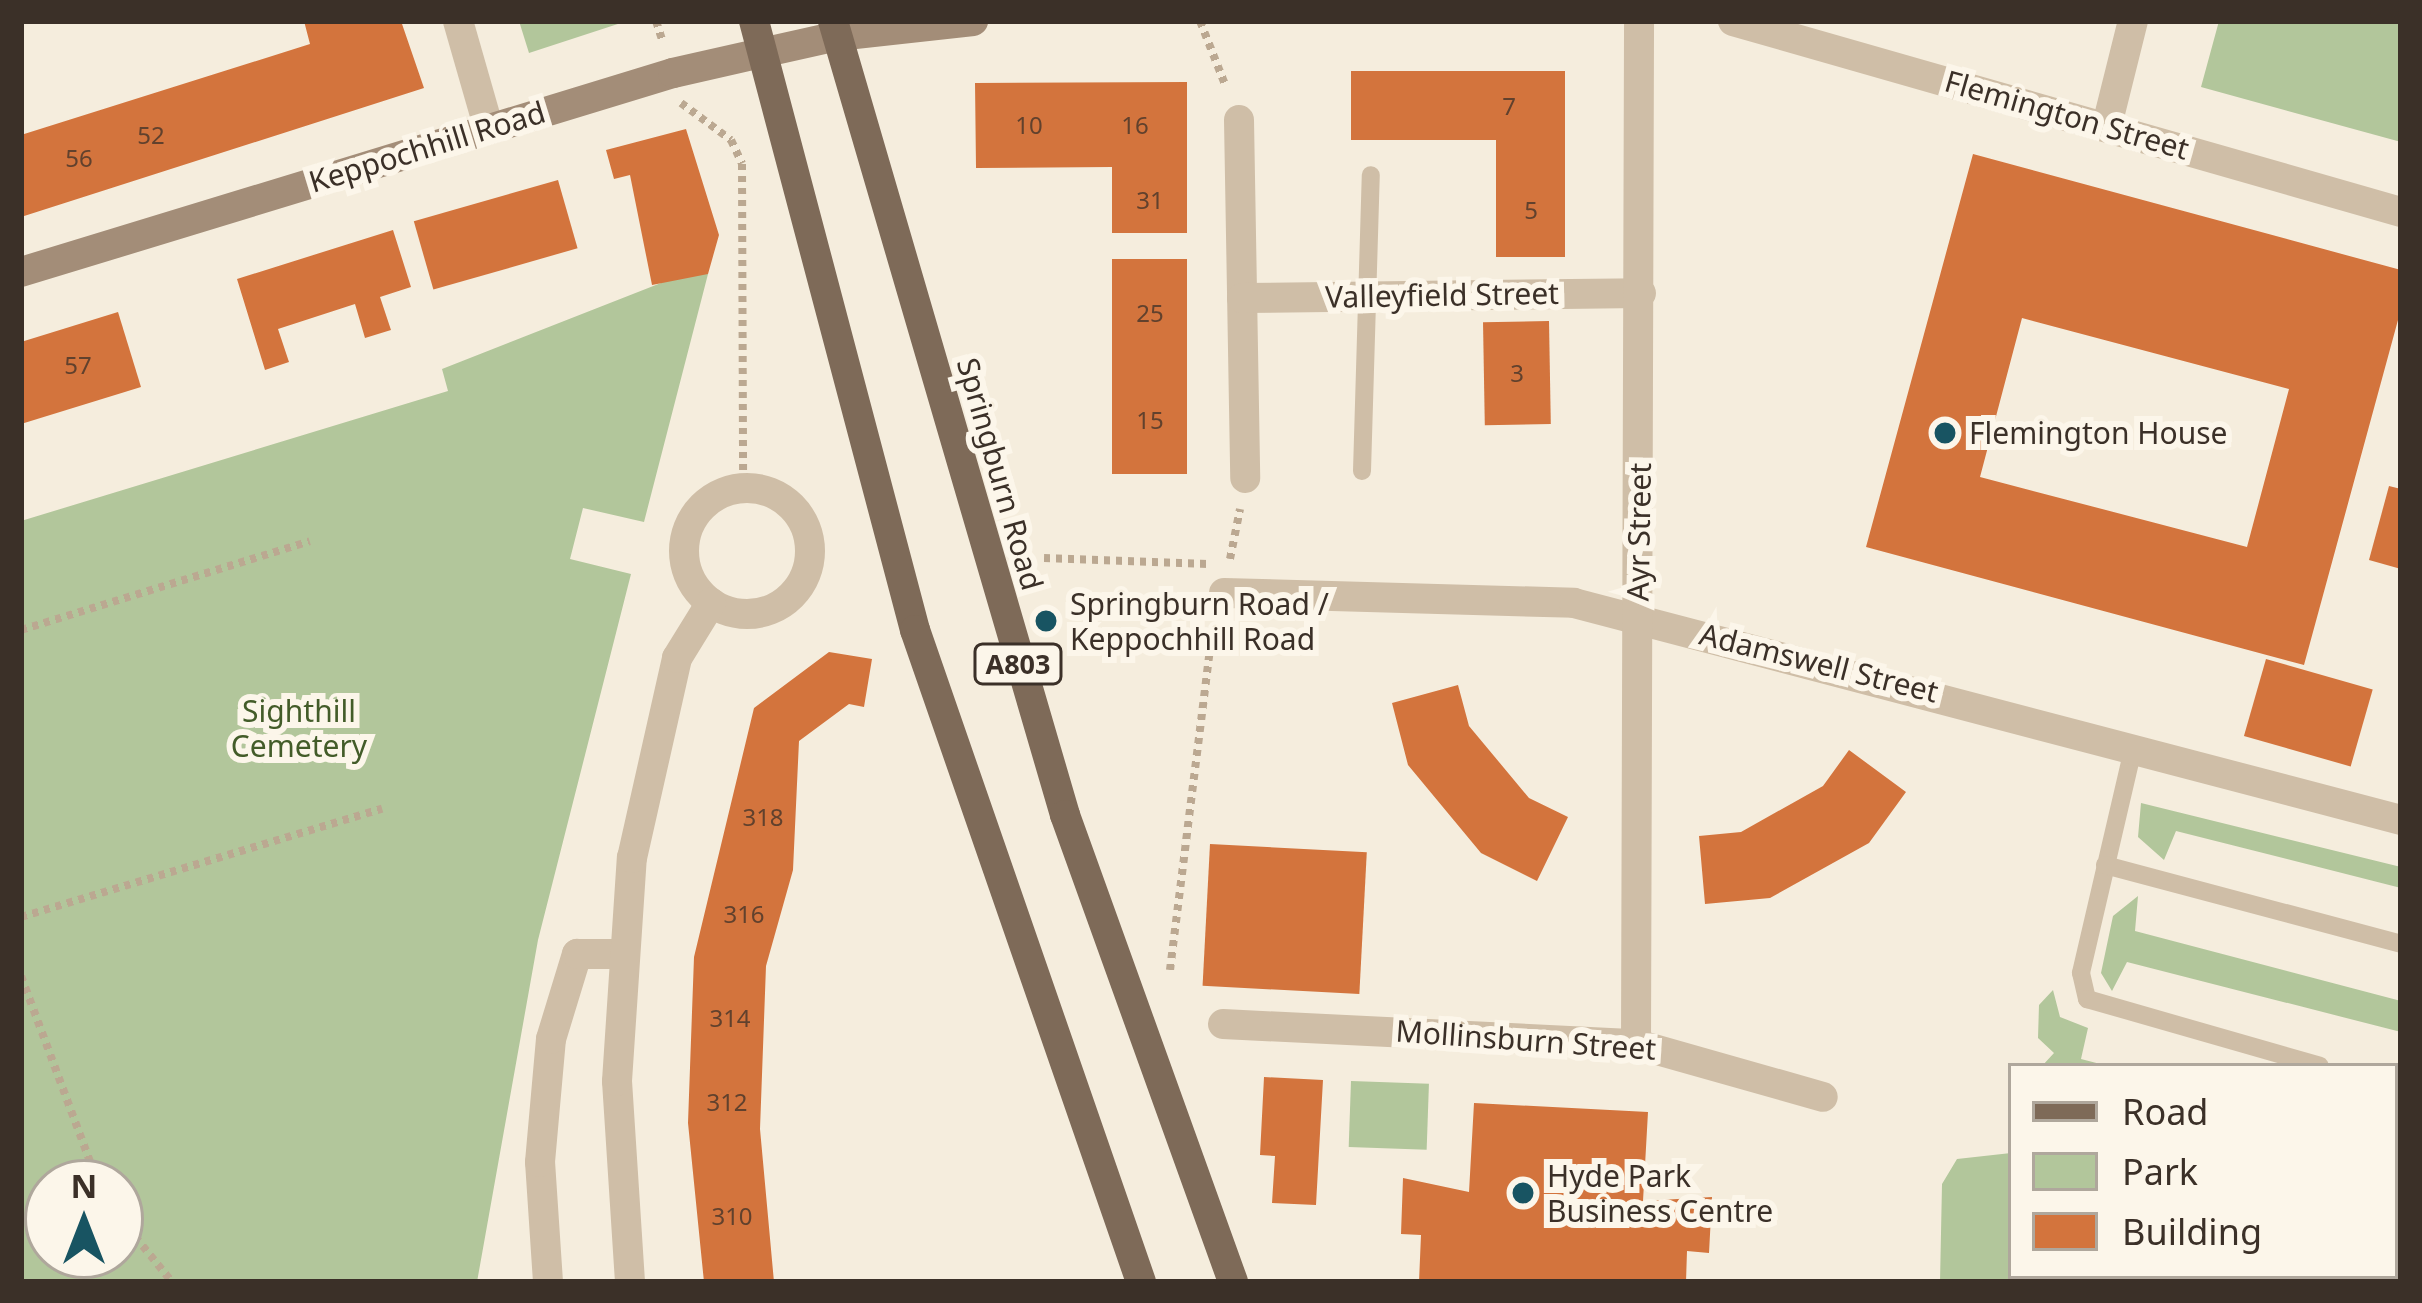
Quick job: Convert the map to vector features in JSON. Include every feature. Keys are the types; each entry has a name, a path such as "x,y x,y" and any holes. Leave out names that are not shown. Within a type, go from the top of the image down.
{"main road":[{"name":"Springburn Road","path":"836,28 1065,815 1233,1282"},
{"name":"A803","path":"758,36 915,630 1141,1282"}],"street":[{"path":"458,21 489,129"},
{"name":"Keppochhill Road","path":"21,272 489,129 758,36 973,21"},
{"name":"Ayr Street","path":"1636,1044 1640,21"},
{"name":"Flemington Street","path":"1733,21 2401,212"},
{"path":"2107,125 2133,21"},
{"path":"1239,120 1246,478"},
{"name":"Valleyfield Street","path":"1242,298 1641,292"},
{"path":"742,488 800,515 811,558 774,608 711,603 688,574 686,538 703,507 742,488"},
{"name":"Adamswell Street","path":"1224,593 1574,603 2134,745 2401,820"},
{"path":"630,1282 617,1145 623,954 634,838 677,658 711,603"},
{"path":"548,1282 540,1162 551,1039 573,958 623,954"},
{"name":"Mollinsburn Street","path":"1223,1024 1636,1044 1823,1097"}],"lane":[{"path":"1362,471 1371,176"},
{"path":"2134,745 2080,973 2087,999 2310,1063"},
{"path":"2105,866 2401,944"}],"path":[{"path":"1200,21 1239,120"},
{"path":"742,188 742,488"},
{"path":"1170,970 1204,652 1224,593 1246,478"},
{"path":"21,630 310,541"},
{"path":"1044,558 1204,558 1224,593"},
{"path":"21,917 382,809"},
{"path":"21,976 89,1159"},
{"path":"144,1248 172,1282"}],"green space":[{"path":"519,21 627,21 529,53"},
{"path":"2219,21 2401,21 2401,142 2201,87"},
{"name":"Sighthill Cemetery","path":"689,272 708,274 644,522 583,508 570,559 631,574 538,940 477,1282 21,1282 21,521 448,391 442,369"},
{"path":"2141,803 2401,867 2401,888 2176,831 2164,860 2138,837"},
{"path":"2138,896 2135,931 2401,1001 2401,1032 2127,962 2112,991 2101,973 2113,916"},
{"path":"2053,990 2060,1017 2088,1028 2081,1059 2096,1063 2045,1063 2054,1053 2038,1038 2039,1005"},
{"path":"1351,1081 1429,1084 1427,1150 1349,1147"},
{"path":"2008,1153 2008,1279 2398,1279 2398,1210 2401,1282 1940,1282 1942,1184 1957,1159"}],"building":[{"path":"304,21 401,21 424,88 21,217 21,135 310,44"},
{"path":"1351,71 1565,71 1565,257 1496,257 1496,140 1351,140"},
{"path":"1187,82 1187,233 1112,233 1112,167 976,168 975,83"},
{"path":"686,129 719,235 708,274 652,285 630,175 614,179 606,150"},
{"name":"Flemington House","path":"1973,154 2401,270 2401,309 2304,665 1866,547","holes":["2022,318 2289,389 2247,547 1980,477"]},
{"path":"558,180 578,248 433,290 414,221"},
{"path":"393,230 411,287 380,297 391,330 365,338 355,304 278,329 289,362 265,370 237,279"},
{"path":"1112,259 1187,259 1187,474 1112,474"},
{"path":"118,312 141,387 21,424 21,342"},
{"path":"1549,321 1551,424 1485,425 1483,322"},
{"path":"2389,486 2401,489 2401,569 2369,560"},
{"path":"829,652 872,659 864,707 849,704 799,741 793,870 766,966 760,1129 774,1282 704,1282 688,1123 694,957 754,708"},
{"path":"2266,659 2373,690 2351,766 2244,736"},
{"path":"1458,685 1469,726 1529,798 1568,817 1537,881 1481,853 1408,765 1392,703"},
{"path":"1849,750 1906,792 1869,843 1770,898 1705,904 1699,836 1741,832 1823,786"},
{"path":"1210,844 1367,852 1359,994 1203,986"},
{"path":"1264,1077 1323,1080 1316,1205 1272,1203 1275,1156 1260,1155"},
{"name":"Hyde Park Business Centre","path":"1474,1103 1648,1112 1643,1201 1712,1197 1709,1253 1687,1251 1686,1282 1419,1282 1421,1235 1401,1234 1403,1178 1469,1192"}],"place":[{"name":"Flemington House","path":"1945,433"},
{"name":"Springburn Road / Keppochhill Road","path":"1046,621"},
{"name":"Hyde Park Business Centre","path":"1523,1193"}]}
